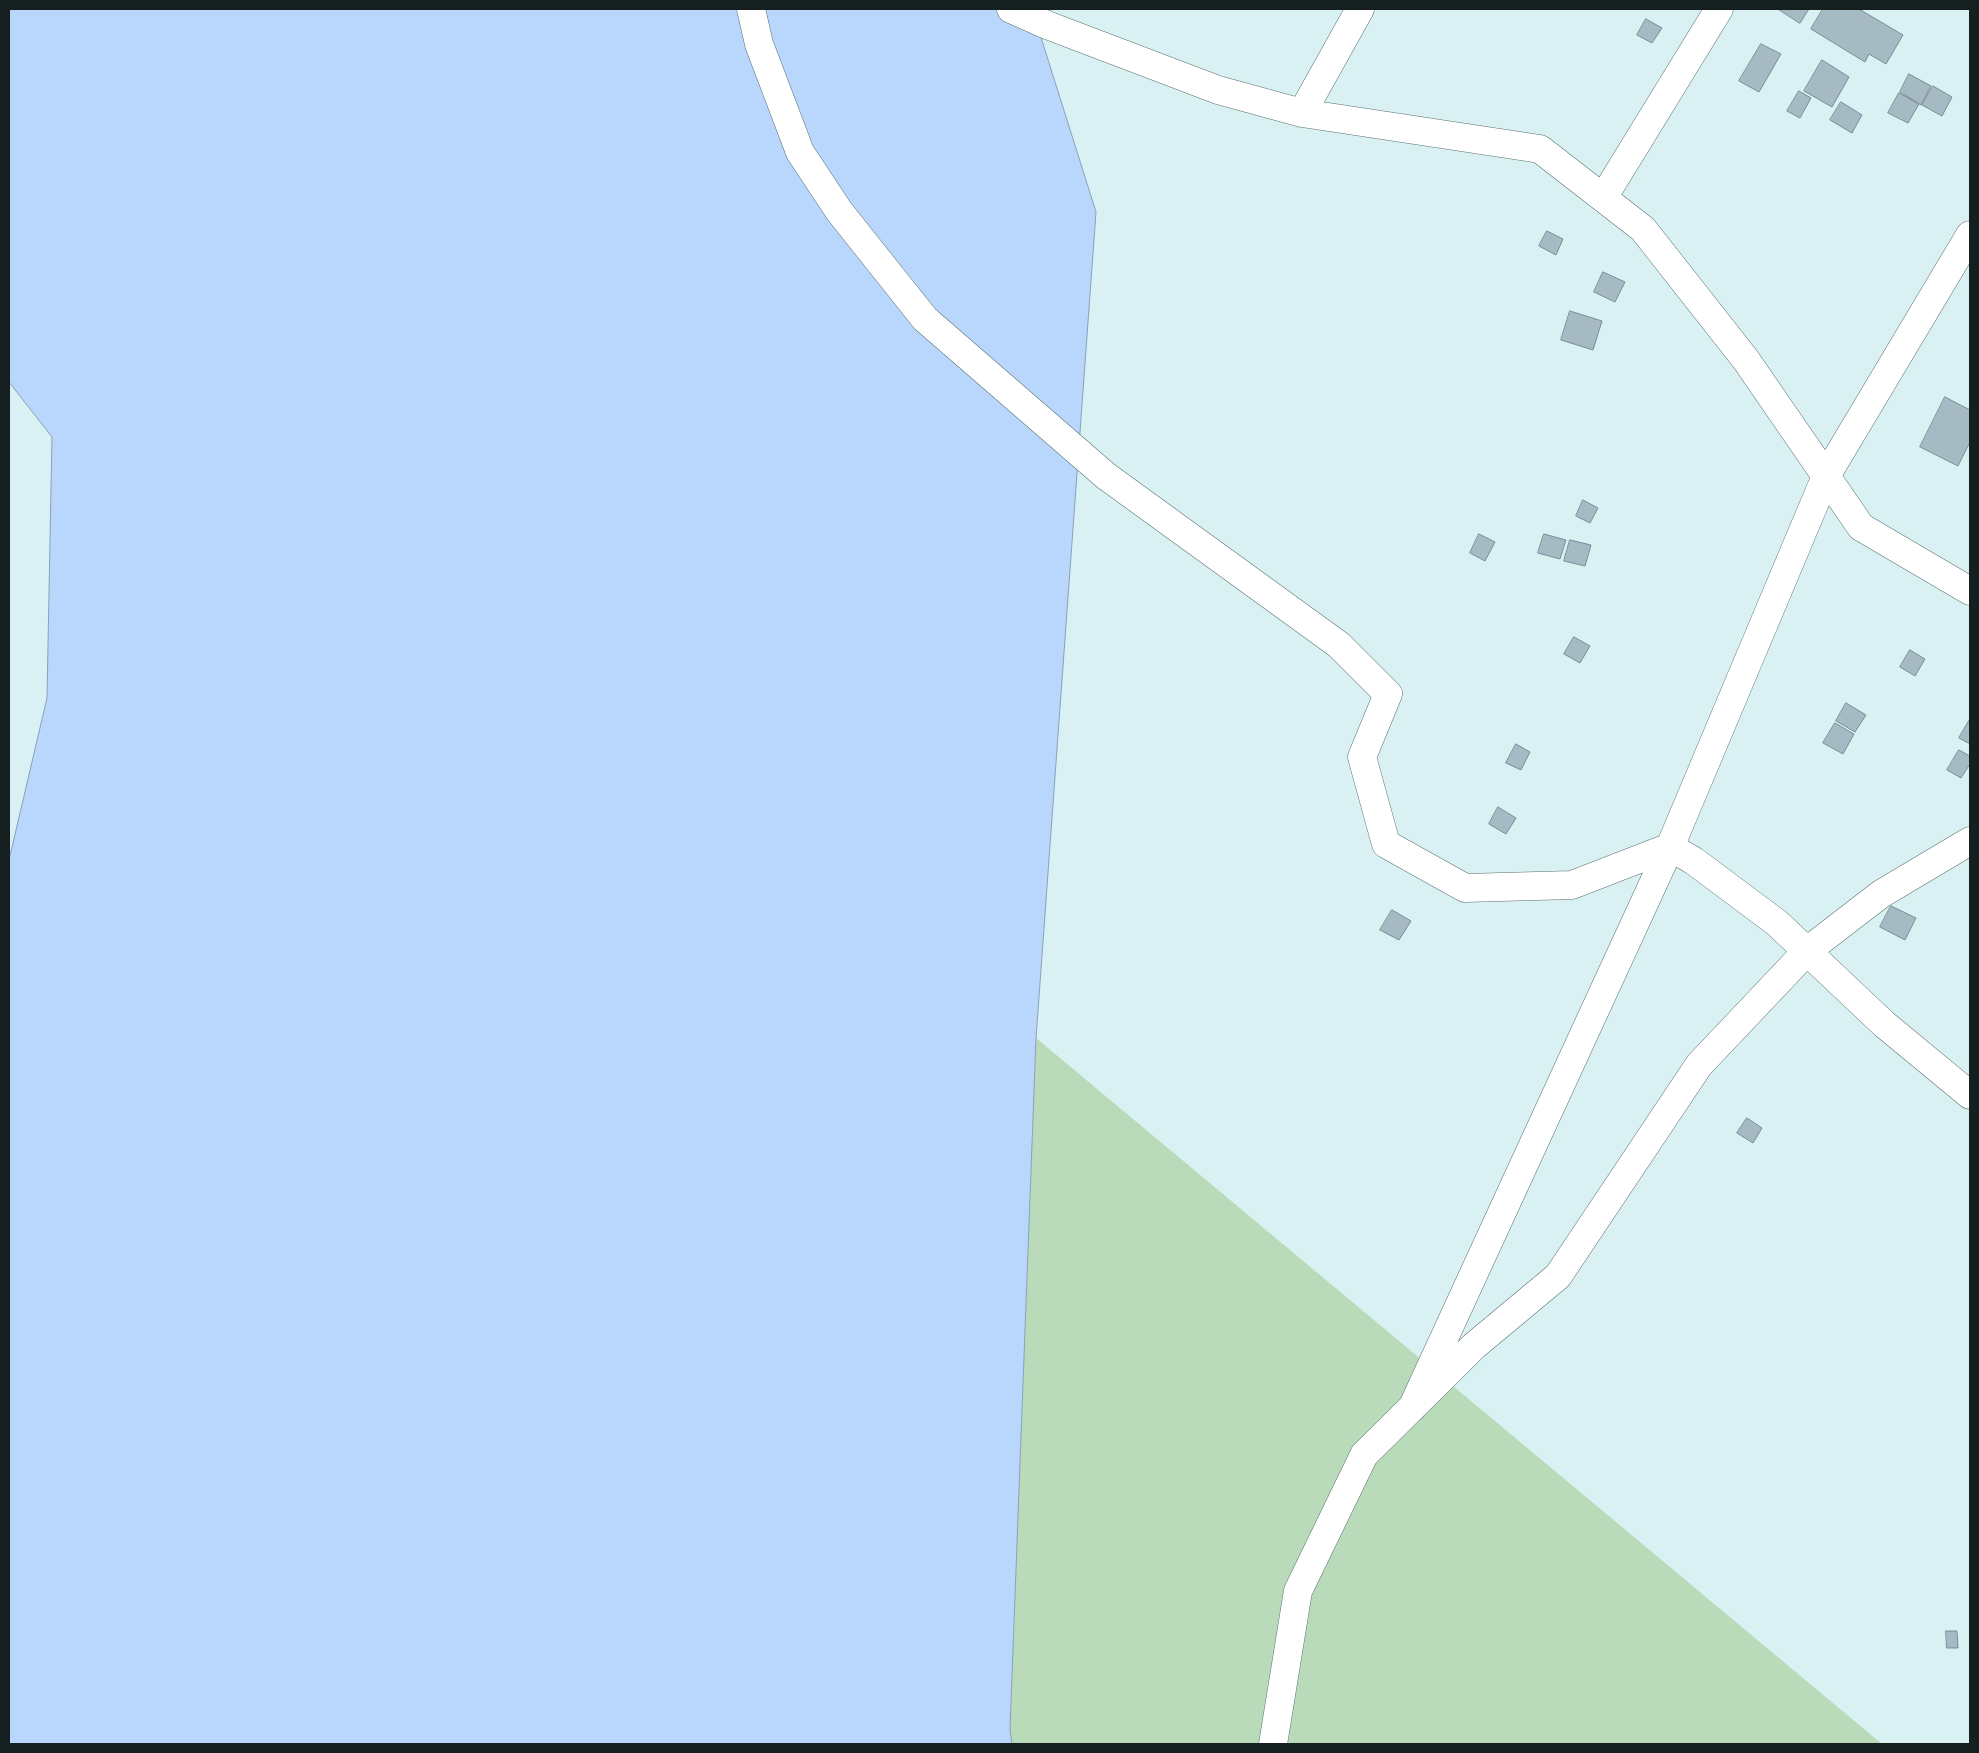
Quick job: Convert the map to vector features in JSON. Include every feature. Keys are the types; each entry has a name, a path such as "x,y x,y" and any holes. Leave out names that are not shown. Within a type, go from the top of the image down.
{"street":[{"path":"751,9 759,44 800,152 839,211 925,319 1106,476 1339,645 1388,694 1362,757 1386,844 1465,888 1572,885 1670,847"},
{"path":"1011,9 1047,25 1218,90 1302,112 1540,149 1643,229 1746,360 1861,527 1970,591"},
{"path":"1302,112 1360,9"},
{"path":"1603,198 1719,9"},
{"path":"1412,1408 1670,847 1826,476 1970,235"},
{"path":"1273,1744 1298,1591 1364,1455 1474,1346 1558,1276 1699,1065 1807,951 1882,894 1970,841"},
{"path":"1670,847 1694,861 1777,922 1884,1024 1970,1095"}],"green space":[{"path":"1036,1038 1882,1744 1012,1744 1010,1729"}],"water":[{"path":"9,9 1032,9 1096,212 1036,1038 1010,1729 1012,1744 9,1744 9,860 47,698 52,437 9,382"}],"building":[{"path":"1778,9 1809,9 1800,23"},
{"path":"1823,9 1859,9 1903,35 1886,64 1869,54 1865,62 1811,29"},
{"path":"1646,19 1662,28 1652,43 1637,35"},
{"path":"1761,44 1781,54 1759,92 1739,81"},
{"path":"1822,60 1849,77 1832,107 1804,91"},
{"path":"1909,74 1931,86 1921,105 1900,92"},
{"path":"1933,86 1952,97 1942,116 1922,105"},
{"path":"1799,91 1811,98 1800,118 1787,111"},
{"path":"1899,93 1919,104 1908,123 1888,113"},
{"path":"1841,102 1862,115 1852,133 1830,120"},
{"path":"1547,231 1563,239 1556,255 1539,246"},
{"path":"1603,272 1625,282 1615,302 1594,292"},
{"path":"1570,311 1602,321 1593,350 1561,340"},
{"path":"1945,397 1970,410 1970,442 1958,466 1920,447"},
{"path":"1583,500 1598,508 1590,523 1576,516"},
{"path":"1479,534 1495,542 1485,561 1470,553"},
{"path":"1544,534 1566,540 1560,559 1538,553"},
{"path":"1570,540 1591,545 1585,566 1564,561"},
{"path":"1574,637 1590,646 1580,663 1564,654"},
{"path":"1910,650 1925,659 1915,676 1900,667"},
{"path":"1846,703 1866,715 1855,732 1836,721"},
{"path":"1970,719 1970,744 1959,738"},
{"path":"1835,723 1854,734 1843,754 1823,743"},
{"path":"1516,744 1530,752 1521,770 1506,763"},
{"path":"1959,750 1970,756 1970,764 1961,778 1947,770"},
{"path":"1498,807 1516,818 1506,834 1489,824"},
{"path":"1891,906 1916,918 1905,940 1880,927"},
{"path":"1392,910 1411,921 1399,940 1380,930"},
{"path":"1747,1118 1762,1128 1753,1143 1737,1133"},
{"path":"1946,1631 1957,1631 1958,1648 1947,1648"}]}
